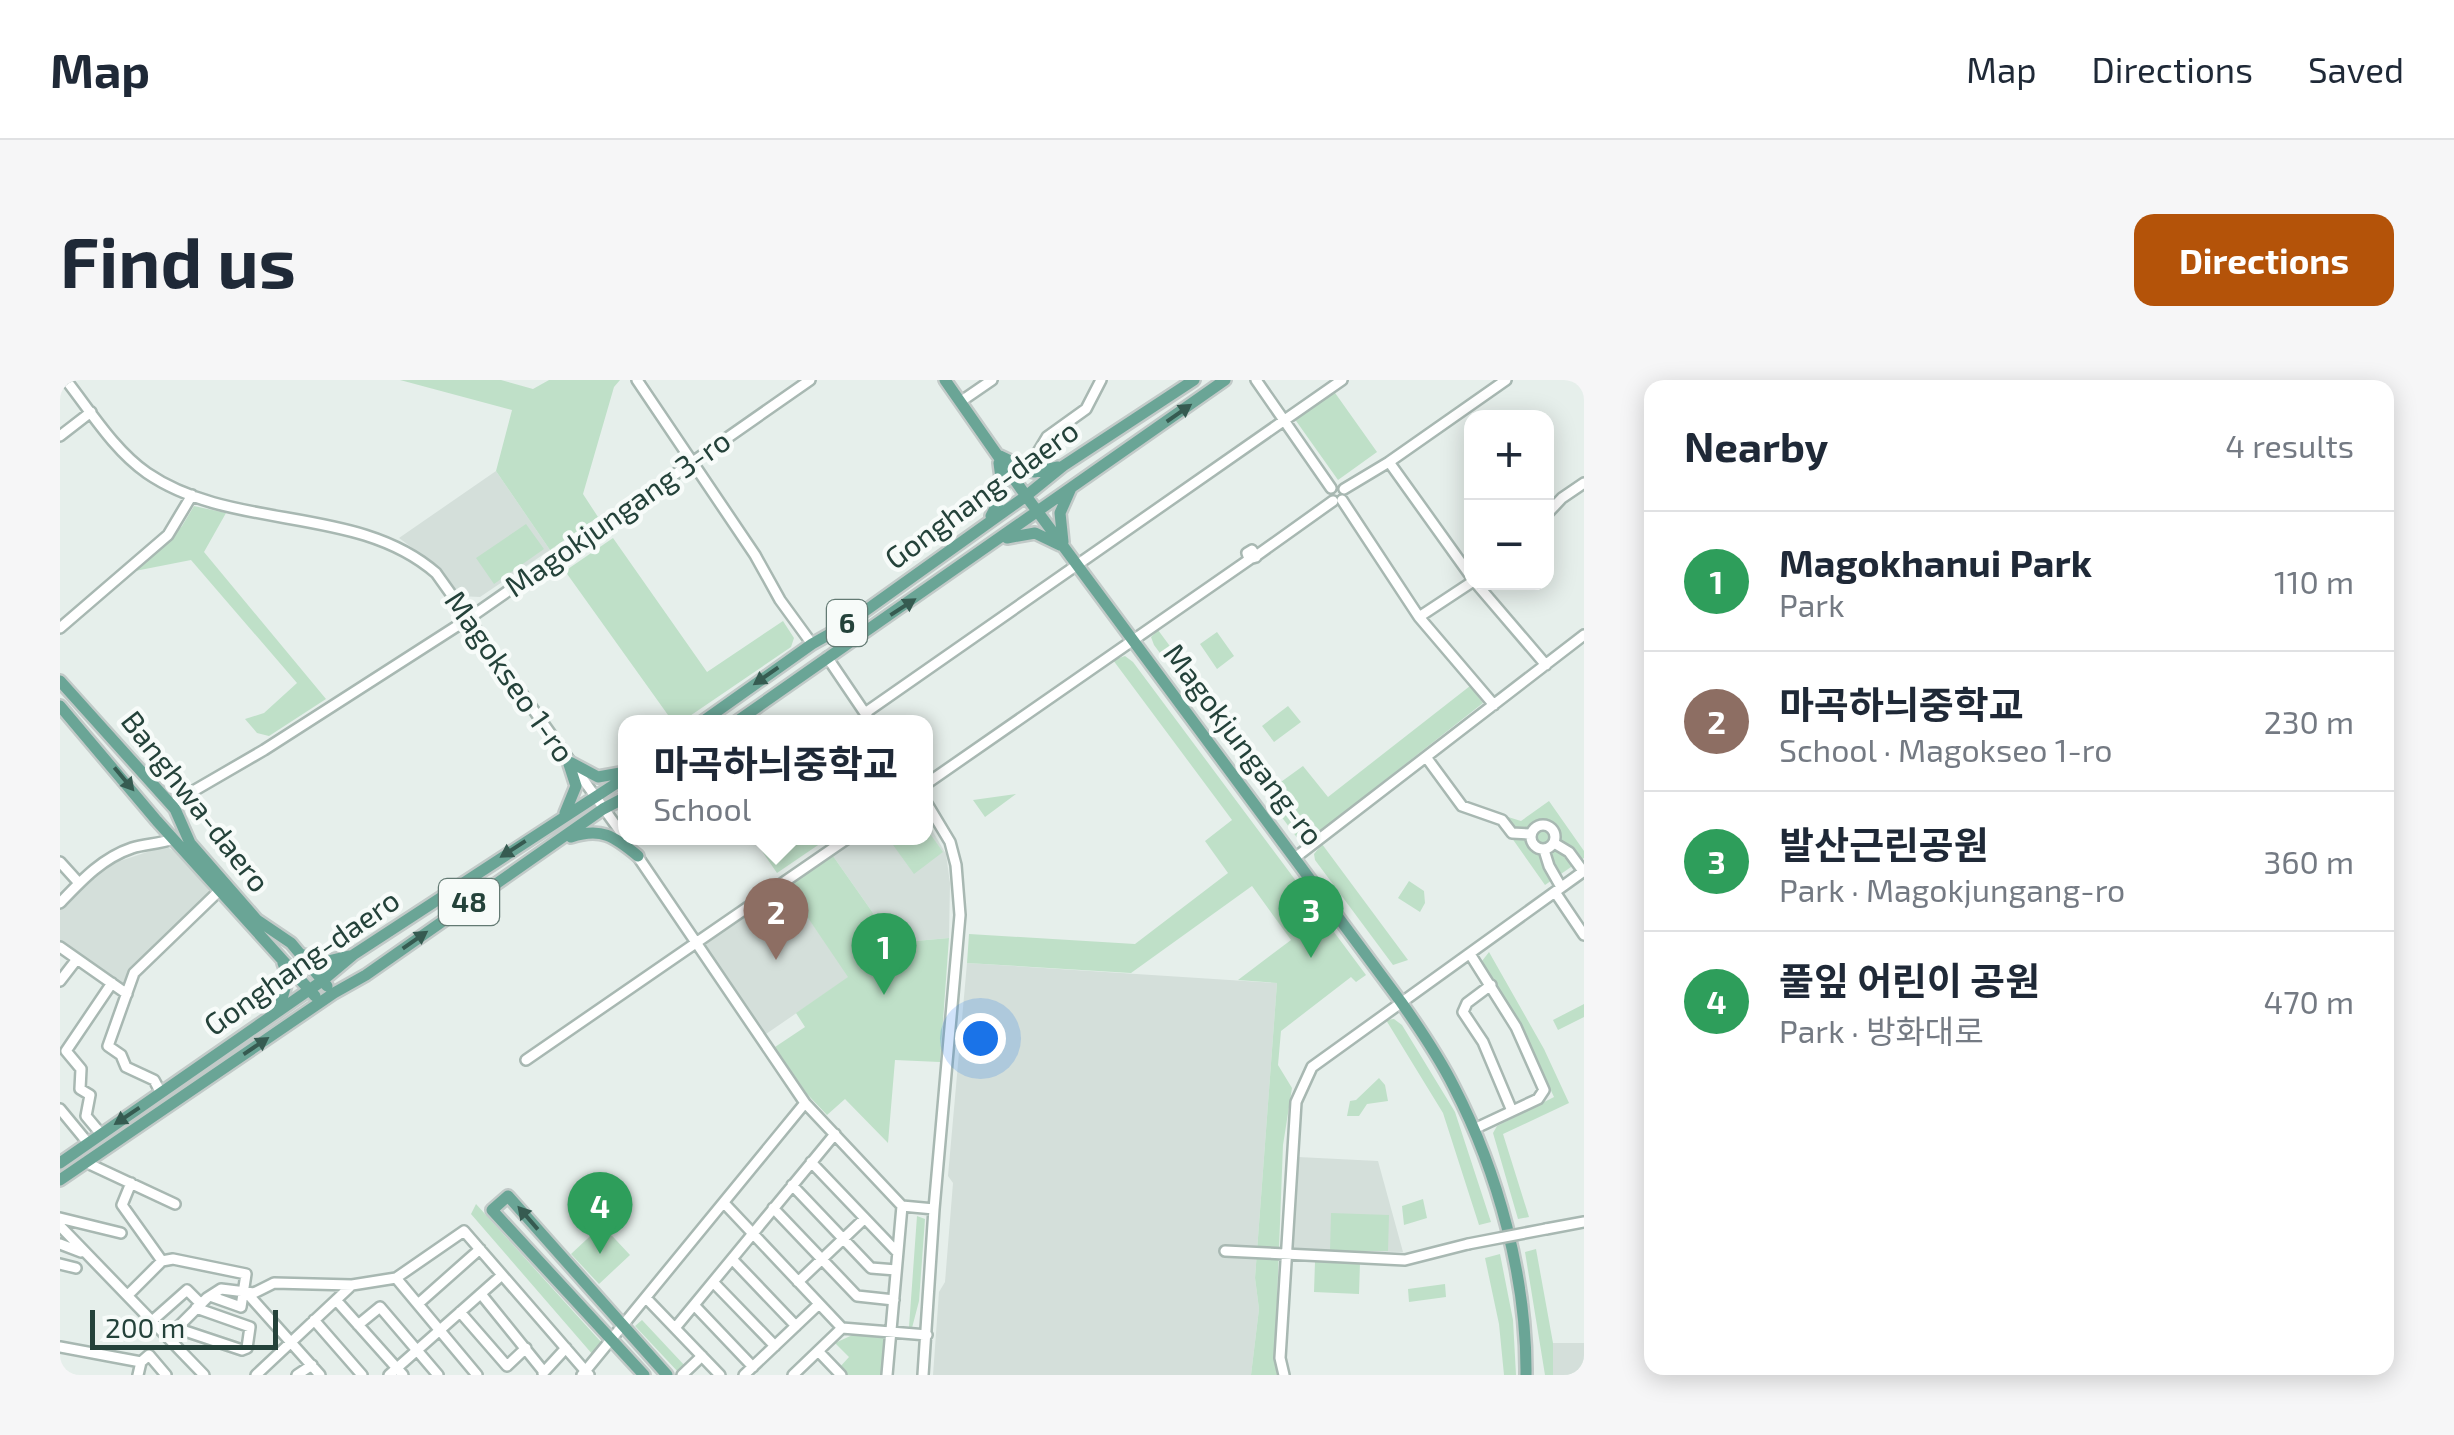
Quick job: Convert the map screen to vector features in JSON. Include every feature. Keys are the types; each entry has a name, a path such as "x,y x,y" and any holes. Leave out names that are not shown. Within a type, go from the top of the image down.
{"main road":[{"name":"Magokjungang-ro","path":"945,380 1036,510 1401,1002 1454,1086 1474,1129 1504,1225 1522,1301 1526,1375"},
{"name":"Gonghang-daero","path":"712,715 844,626 1064,466 1194,380"},
{"name":"Gonghang-daero","path":"746,715 1225,380"},
{"path":"997,454 1033,472 1064,466"},
{"path":"989,519 1003,493 997,454"},
{"path":"1064,546 1060,513 1072,487"},
{"path":"998,541 1035,533 1064,546"},
{"name":"Banghwa-daero","path":"60,681 171,804 190,843 234,894 257,920 292,943 334,993"},
{"name":"Banghwa-daero","path":"60,706 320,1003"},
{"path":"568,761 598,777 618,775"},
{"path":"564,815 576,792 568,761"},
{"name":"Gonghang-daero","path":"60,1180 556,842 618,783"},
{"name":"Gonghang-daero","path":"60,1162 310,990 353,955 564,815 618,799"},
{"path":"556,842 602,832 618,839"},
{"path":"625,845 638,856"},
{"path":"632,845 638,856"},
{"path":"302,955 328,961 353,955"},
{"path":"279,1010 288,977 282,960"},
{"path":"644,1375 492,1210 508,1196 667,1375"}],"street":[{"name":"Magokseo 1-ro","path":"66,380 128,458 150,475 192,495 366,536 406,550 436,573 618,829"},
{"path":"636,380 812,644"},
{"name":"Magokjungang 3-ro","path":"171,804 264,750 468,619 810,380"},
{"path":"960,402 992,380"},
{"path":"1034,468 1047,437 1086,409 1101,380"},
{"path":"1256,380 1420,618 1494,705"},
{"path":"872,715 1342,380"},
{"path":"933,779 1506,380"},
{"path":"60,436 91,412"},
{"path":"1388,462 1464,568"},
{"path":"1554,506 1584,484"},
{"path":"60,628 168,535 192,495"},
{"path":"1420,618 1464,587"},
{"path":"1481,590 1546,665"},
{"path":"1296,857 1584,635"},
{"path":"827,657 866,715"},
{"path":"1426,757 1462,806 1502,820 1512,832 1531,834"},
{"path":"923,1375 960,915 950,842 933,814"},
{"path":"1531,834 1539,826 1547,826 1554,831 1554,843"},
{"path":"1531,834 1534,846 1544,850"},
{"path":"60,903 79,882 115,856 173,839"},
{"path":"1544,850 1554,843"},
{"path":"1284,1375 1280,1358 1285,1254 1294,1124 1302,1086 1318,1061 1584,871 1569,852 1554,843"},
{"name":"Magokseo 1-ro","path":"630,845 805,1103 902,1206"},
{"path":"526,1060 838,845"},
{"path":"1544,850 1558,889 1584,935"},
{"path":"60,862 79,882"},
{"path":"161,1093 154,1080 126,1067 121,1055 108,1046 134,974 220,890"},
{"path":"60,947 127,994"},
{"path":"1470,954 1516,1027 1544,1090 1538,1099 1474,1129"},
{"path":"60,981 77,959"},
{"path":"101,1134 86,1116 90,1095 80,1089 81,1069 66,1051 112,983"},
{"path":"1492,985 1467,1003 1463,1012 1483,1042 1512,1111"},
{"path":"168,1337 221,1289 254,1293 274,1283 352,1285 396,1278 464,1231 586,1374 805,1103"},
{"path":"60,1110 88,1143"},
{"path":"675,1328 834,1134"},
{"path":"86,1162 175,1204"},
{"path":"811,1162 897,1252"},
{"path":"131,1183 122,1205 162,1261"},
{"path":"792,1185 871,1268 896,1270"},
{"path":"724,1203 842,1328 926,1335"},
{"path":"887,1375 902,1206 934,1209"},
{"path":"773,1208 857,1296 894,1300"},
{"path":"798,1282 864,1218"},
{"path":"60,1222 121,1233"},
{"path":"60,1222 204,1375"},
{"path":"1225,1251 1405,1260 1584,1222"},
{"path":"60,1244 87,1254"},
{"path":"418,1304 480,1249"},
{"path":"732,1259 796,1326"},
{"path":"128,1295 162,1261 246,1274 241,1307 210,1296"},
{"path":"60,1263 76,1268"},
{"path":"336,1300 396,1373 502,1275"},
{"path":"396,1278 478,1375"},
{"path":"713,1282 774,1346"},
{"path":"256,1375 352,1285"},
{"path":"152,1320 187,1290 198,1306 250,1328 247,1348 242,1350 176,1328"},
{"path":"246,1292 320,1375"},
{"path":"480,1294 543,1373 566,1348"},
{"path":"646,1298 720,1375"},
{"path":"744,1375 819,1304"},
{"path":"694,1305 753,1367"},
{"path":"358,1325 380,1307 438,1375"},
{"path":"460,1312 507,1366 526,1348"},
{"path":"314,1320 362,1375"},
{"path":"793,1375 842,1328"},
{"path":"60,1347 141,1362"},
{"path":"818,1351 842,1375"},
{"path":"138,1375 141,1362 149,1355 166,1375"},
{"path":"682,1375 702,1356"},
{"path":"297,1375 312,1365"}],"shaded area":[{"path":"496,471 550,550 480,597 459,596 438,567 399,538"},
{"path":"933,832 946,854 949,938 894,943 833,856 849,845 933,845"},
{"path":"165,846 178,853 211,893 133,970 127,988 60,943 60,910 102,867"},
{"path":"787,887 849,977 766,1034 704,943"},
{"path":"967,963 1277,983 1255,1278 1259,1309 1251,1375 933,1375 939,1292 945,1282 953,1183 948,1176"},
{"path":"1298,1157 1378,1161 1403,1252 1291,1250"},
{"path":"1553,1343 1584,1343 1584,1375 1553,1375"}],"green space":[{"path":"400,380 501,380 533,389 549,380 620,380 614,387 583,494 598,517 550,550 496,471 512,410"},
{"path":"1333,390 1377,452 1338,480 1294,418"},
{"path":"194,506 226,513 204,552 326,699 269,736 257,733 245,719 264,713 297,683 191,560 135,571 182,526"},
{"path":"526,524 544,549 494,584 476,558"},
{"path":"613,538 707,672 783,621 794,638 791,647 691,715 668,715 565,571"},
{"path":"1158,630 1274,787 1303,766 1328,797 1470,686 1483,703 1310,839 1298,839 1154,645 1151,637"},
{"path":"1217,632 1234,656 1217,669 1200,644"},
{"path":"1125,656 1366,975 1356,982 1351,977 1281,1031 1278,1065 1292,1088 1283,1145 1277,1375 1251,1375 1259,1309 1255,1278 1277,983 1238,980 1291,940 1252,886 1131,973 967,963 969,934 1135,944 1228,873 1205,841 1232,820 1113,660"},
{"path":"1288,706 1301,722 1274,742 1262,726"},
{"path":"1016,794 985,817 973,800"},
{"path":"1549,801 1584,851 1584,858 1545,885 1502,824 1460,810 1463,803 1521,821"},
{"path":"933,838 943,852 914,874 893,845 933,845"},
{"path":"1322,844 1408,960 1393,965 1315,860 1314,854"},
{"path":"758,845 818,845 777,873"},
{"path":"833,856 894,943 949,938 940,1062 895,1060 888,1143 845,1099 827,1115 807,1094 775,1047 805,1027 796,1013 848,977 787,887"},
{"path":"1409,881 1424,891 1425,903 1420,912 1398,898"},
{"path":"1489,952 1544,1049 1569,1103 1503,1134 1529,1217 1518,1219 1493,1133 1497,1126 1554,1097 1523,1032 1482,961"},
{"path":"1584,1004 1584,1017 1558,1030 1553,1020"},
{"path":"1394,1019 1402,1025 1455,1112 1491,1222 1479,1225 1443,1113 1386,1020"},
{"path":"1379,1078 1385,1085 1388,1101 1367,1104 1359,1116 1347,1116 1350,1101"},
{"path":"1423,1199 1427,1218 1404,1225 1402,1206"},
{"path":"476,1204 601,1342 593,1355 471,1214"},
{"path":"1331,1213 1389,1215 1388,1251 1330,1251"},
{"path":"917,1216 925,1219 919,1301 912,1328 909,1327"},
{"path":"602,1225 630,1255 599,1284 571,1254"},
{"path":"1536,1249 1553,1343 1553,1375 1545,1375 1525,1252"},
{"path":"1500,1254 1513,1320 1516,1375 1504,1375 1499,1324 1485,1258"},
{"path":"1315,1262 1360,1263 1359,1294 1314,1292"},
{"path":"1445,1284 1446,1297 1409,1302 1408,1289"},
{"path":"642,1320 686,1367 679,1373 635,1326"},
{"path":"859,1332 886,1336 883,1375 846,1375 839,1368 849,1357 835,1343"}],"place":[{"name":"발산근린공원","path":"1311,958"},
{"name":"마곡하늬중학교","path":"776,960"},
{"name":"Magokhanui Park","path":"884,995"},
{"name":"풀잎 어린이 공원","path":"600,1254"}]}
